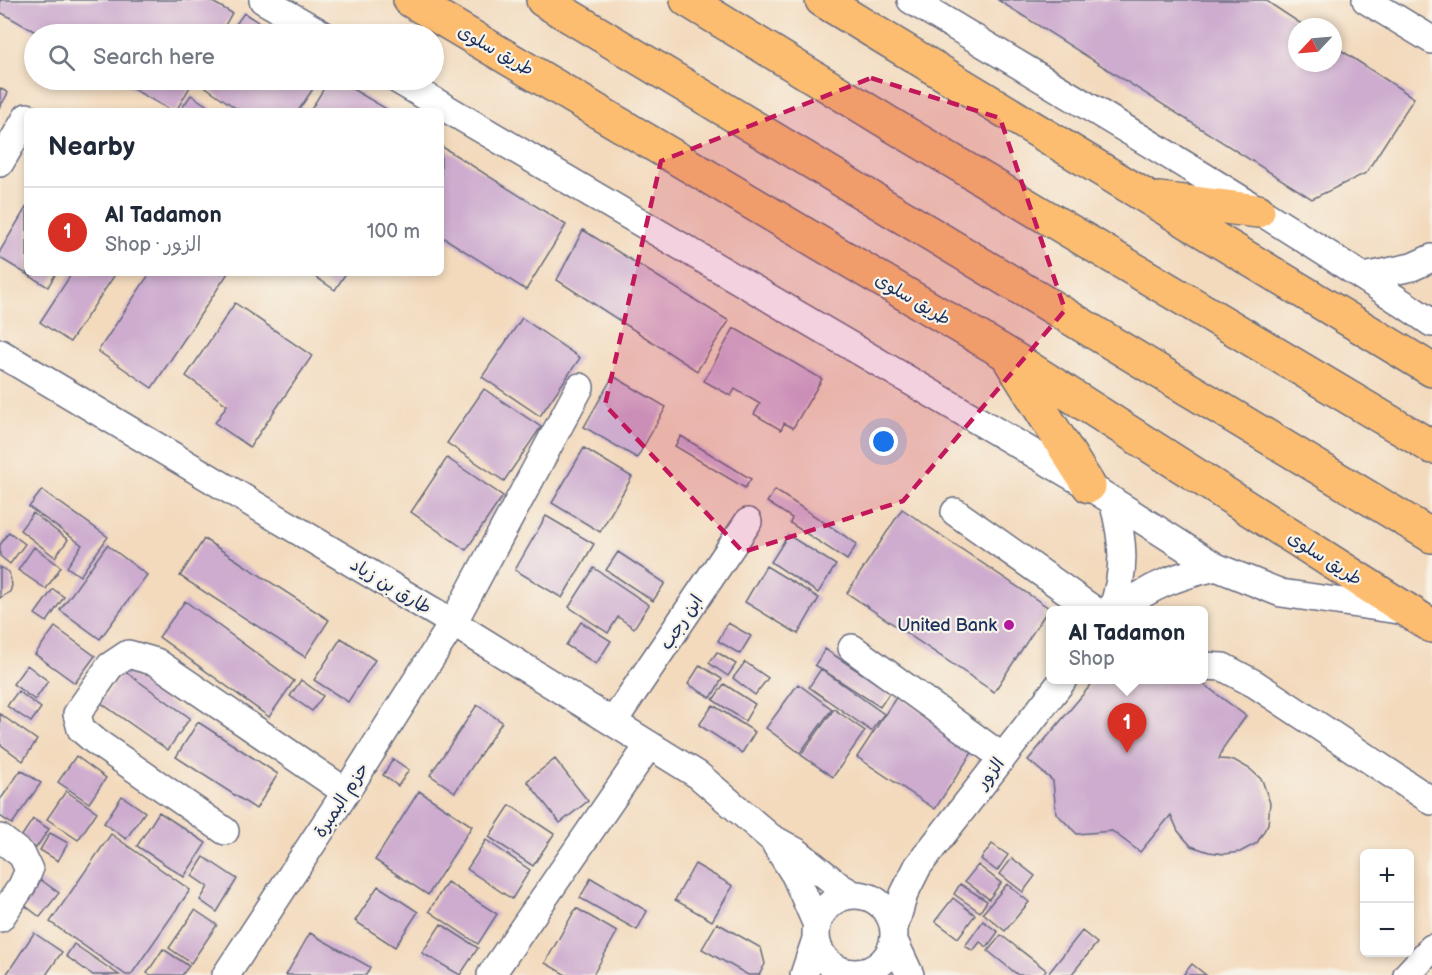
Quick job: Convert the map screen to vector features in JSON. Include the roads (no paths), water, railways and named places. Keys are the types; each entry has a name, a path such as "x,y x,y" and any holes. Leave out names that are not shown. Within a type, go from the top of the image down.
{"main road":[{"name":"طريق سلوى","path":"410,0 1005,353 1420,619"},
{"path":"543,0 1432,536"},
{"path":"687,0 1432,447"},
{"path":"822,0 1432,370"},
{"path":"1149,198 1258,211"},
{"path":"1005,353 1101,494"},
{"path":"1386,509 1432,543"}],"street":[{"path":"263,0 305,24"},
{"path":"911,0 1258,211 1364,277 1432,323"},
{"path":"1366,0 1432,40"},
{"name":"طريق سلوى","path":"415,90 1101,494 1216,567 1281,593 1420,619"},
{"path":"0,163 24,122"},
{"path":"1364,277 1412,267 1432,258"},
{"name":"طارق بن زياد","path":"0,353 453,623 698,775 770,837 797,852 840,887 858,895"},
{"name":"حزم البمبرة","path":"226,975 453,623 580,387"},
{"path":"1101,494 1121,531 1123,562 1119,592 1114,606"},
{"path":"956,512 1088,606"},
{"name":"ابن رجب","path":"613,723 748,522"},
{"path":"1125,606 1158,585 1186,574 1216,567"},
{"path":"852,648 1002,757"},
{"path":"225,831 81,729 77,714 110,666 128,654 156,662 346,792"},
{"path":"1208,666 1223,667 1255,684 1432,801"},
{"name":"الزور","path":"894,935 904,894 918,866 1060,684"},
{"path":"491,975 650,745"},
{"name":"طارق بن زياد","path":"770,837 795,875 817,932"},
{"path":"0,838 22,855 29,870 22,886 0,918"},
{"name":"الزور","path":"858,895 894,881 918,866"},
{"path":"804,975 823,911 833,901 858,895 877,901 888,913 910,975"},
{"path":"817,932 820,952 829,962 840,970 857,974 874,968 885,960 894,935"},
{"path":"1407,975 1432,948"}],"place":[{"name":"United Bank","path":"1009,625"},
{"name":"Al Tadamon","path":"1127,753"}]}
